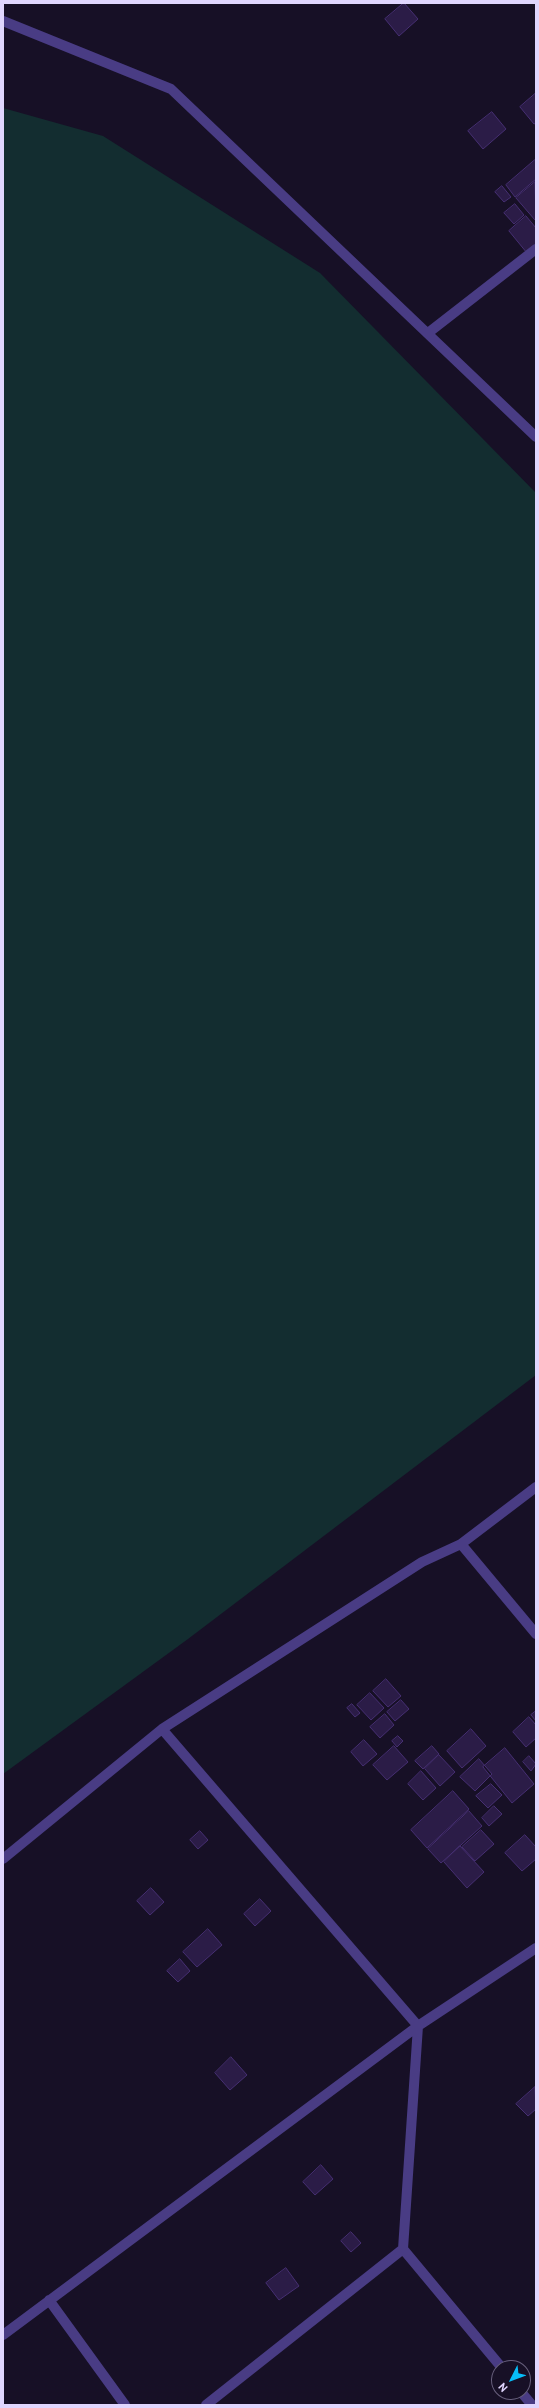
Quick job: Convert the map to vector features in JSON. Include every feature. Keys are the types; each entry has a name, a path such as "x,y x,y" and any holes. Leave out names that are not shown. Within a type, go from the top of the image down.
{"street":[{"path":"3,21 171,89 536,437"},
{"path":"428,333 536,249"},
{"path":"3,1860 162,1729 422,1562 461,1544 536,1487"},
{"path":"461,1544 536,1634"},
{"path":"162,1729 418,2026 403,2249 495,2360"},
{"path":"3,2335 418,2026 536,1948"},
{"path":"206,2405 403,2249"},
{"path":"49,2300 125,2405"}],"green space":[{"path":"3,108 103,136 320,273 536,493 536,1375 188,1639 3,1774"}],"building":[{"path":"404,3 418,19 399,36 385,19"},
{"path":"536,93 536,123 534,124 520,107"},
{"path":"492,112 506,129 483,149 468,131"},
{"path":"536,159 536,179 515,197 506,185"},
{"path":"535,182 536,219 535,220 516,198"},
{"path":"502,186 511,197 504,202 495,192"},
{"path":"515,204 524,215 514,224 504,213"},
{"path":"526,216 536,228 536,245 527,253 509,231"},
{"path":"386,1679 401,1696 388,1707 373,1691"},
{"path":"370,1693 384,1708 371,1720 357,1705"},
{"path":"401,1700 409,1709 395,1721 387,1712"},
{"path":"352,1704 360,1713 355,1717 347,1708"},
{"path":"536,1711 536,1721 531,1715"},
{"path":"385,1714 394,1725 380,1738 370,1727"},
{"path":"529,1717 536,1725 536,1738 526,1747 513,1732"},
{"path":"471,1729 486,1746 462,1768 447,1751"},
{"path":"398,1736 403,1741 397,1747 392,1741"},
{"path":"364,1740 377,1754 363,1766 351,1752"},
{"path":"394,1746 408,1762 387,1780 373,1765"},
{"path":"432,1746 439,1754 423,1769 415,1761"},
{"path":"505,1748 534,1784 512,1803 483,1767"},
{"path":"439,1755 455,1772 440,1786 425,1769"},
{"path":"529,1756 536,1764 531,1771 523,1762"},
{"path":"479,1759 492,1774 475,1791 460,1777"},
{"path":"421,1771 436,1788 423,1800 408,1784"},
{"path":"491,1784 502,1795 488,1808 476,1796"},
{"path":"453,1791 469,1809 427,1848 411,1830"},
{"path":"494,1806 502,1814 489,1826 482,1818"},
{"path":"469,1811 482,1826 441,1863 428,1849"},
{"path":"481,1830 494,1844 475,1861 462,1847"},
{"path":"200,1831 208,1840 198,1849 190,1840"},
{"path":"525,1835 536,1847 536,1859 522,1871 505,1853"},
{"path":"460,1846 484,1872 467,1888 444,1862"},
{"path":"151,1888 164,1902 150,1915 137,1901"},
{"path":"260,1899 271,1911 255,1926 244,1914"},
{"path":"208,1929 222,1945 197,1967 183,1952"},
{"path":"180,1959 190,1971 178,1982 167,1971"},
{"path":"231,2057 247,2075 230,2090 215,2073"},
{"path":"535,2087 536,2109 528,2116 516,2104"},
{"path":"321,2165 333,2179 315,2195 303,2182"},
{"path":"351,2232 361,2243 351,2252 341,2241"},
{"path":"286,2268 299,2286 279,2300 266,2283"}]}
